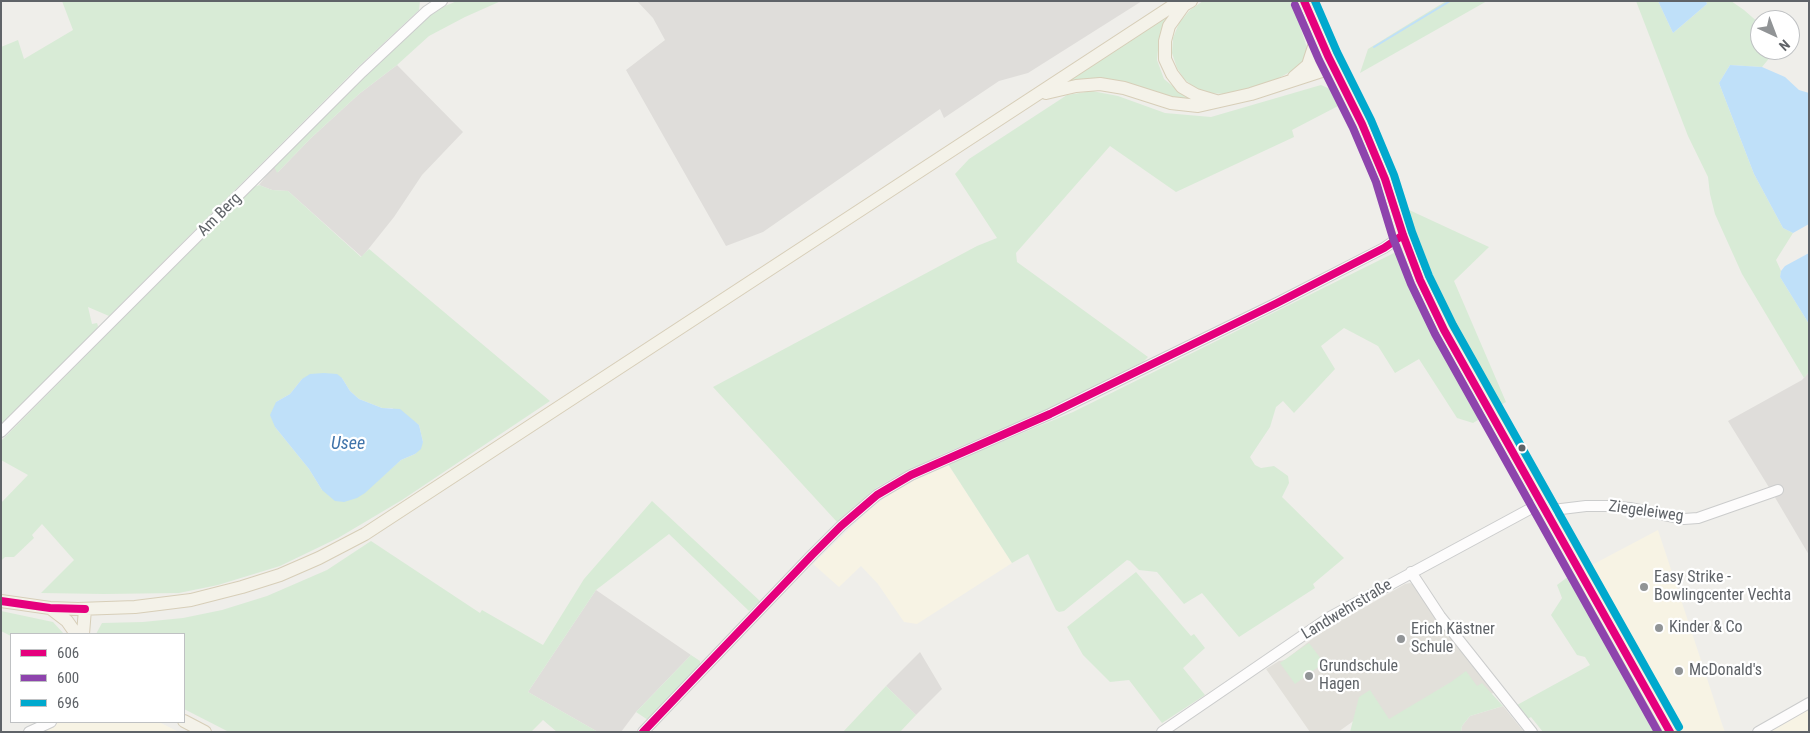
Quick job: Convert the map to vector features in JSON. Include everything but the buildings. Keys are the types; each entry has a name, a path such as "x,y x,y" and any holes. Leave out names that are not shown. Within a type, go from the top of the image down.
{"main road":[{"path":"1,601 50,608 81,609 135,608 181,602 242,587 280,575 319,558 365,534 1180,1"},
{"path":"1190,1 1180,10 1169,26 1165,41 1165,59 1172,74 1182,87 1196,95 1218,102"},
{"path":"1304,1 1362,124 1420,280 1444,330 1670,732"},
{"path":"1308,65 1318,34"},
{"path":"1038,94 1076,86 1100,84 1113,85 1160,101 1198,106 1251,94 1290,80 1331,61"},
{"path":"1290,80 1308,65 1331,61"},
{"path":"50,608 67,621 77,633"},
{"path":"77,633 81,609"},
{"path":"185,722 205,732"}],"street":[{"name":"Am Berg","path":"1,432 355,79 427,11 442,1"},
{"path":"643,732 812,555 841,526 877,495 911,475 1050,414 1277,303 1384,248 1403,235"},
{"name":"Ziegeleiweg","path":"1541,503 1553,510 1586,506 1608,506 1630,508 1684,519 1698,518 1778,490"},
{"name":"Landwehrstraße","path":"1162,732 1330,617 1541,503"},
{"path":"1411,572 1440,616 1532,732"},
{"path":"1758,732 1809,703"},
{"path":"29,732 47,726"}],"shaded area":[{"path":"637,1 1142,1 1028,73 999,81 944,118 940,109 763,232 726,246 626,70 665,40 653,18"},
{"path":"397,65 463,132 422,175 394,217 362,257 288,191 272,190 259,185 274,166 278,172 311,138 359,94"},
{"path":"1809,372 1809,555 1728,421 1802,380"},
{"path":"948,464 1012,563 917,624 904,622 878,584 861,566 839,587 813,564 866,513 895,489"},
{"path":"1658,530 1725,732 1680,732 1588,567"},
{"name":"Erich Kästner Schule","path":"1405,584 1415,585 1438,621 1494,693 1391,722 1369,710 1338,732 1310,732 1266,669 1279,661 1285,660 1316,636 1339,622"},
{"path":"596,590 691,655 636,712 621,732 598,732 528,692"},
{"path":"920,652 942,689 916,715 886,686"},
{"path":"1503,706 1524,732 1461,732 1462,726 1470,716"},
{"path":"1809,708 1809,732 1765,732"},
{"path":"58,723 161,723 179,732 38,732"}],"green space":[{"path":"62,1 420,1 419,10 358,67 109,316 88,307 92,324 97,323 98,326 96,331 1,426 1,47 18,40 24,59 73,30"},
{"path":"457,1 501,1 429,36 397,65 359,94 311,138 277,173 274,166 365,76 429,16"},
{"path":"1203,1 1292,1 1307,48 1299,67 1277,79 1226,94 1207,93 1194,87 1184,79 1177,68 1172,53 1173,38 1179,23 1190,10"},
{"path":"1446,1 1487,1 1360,73 1368,49"},
{"path":"1636,1 1658,1 1673,33 1707,4 1706,1 1731,1 1750,15 1750,60 1768,60 1762,67 1730,65 1719,83 1754,174 1783,228 1793,233 1776,260 1781,271 1780,277 1809,324 1809,372 1804,378 1742,274 1715,214 1708,177 1688,136"},
{"path":"1168,16 1159,40 1157,60 1164,79 1192,102 1174,99 1111,80 1092,78 1064,84"},
{"path":"1321,85 1330,89 1340,105 1292,130 1294,137 1176,192 1110,146 1016,253 1017,262 1148,357 1143,362 1047,410 943,454 895,477 876,488 837,522 713,387 977,246 997,238 955,174 969,159 1067,95 1092,91 1118,96 1165,113 1211,117"},
{"path":"259,185 272,190 288,191 361,257 369,249 550,401 402,500 338,538 280,566 218,585 179,593 41,593 74,560 42,524 32,535 34,538 14,557 5,557 1,561 1,503 28,475 1,460 1,441 252,188","holes":["342,378 350,391 359,399 382,408 392,408 419,425 423,442 415,454 401,460 379,479 322,490 309,469 275,427 276,402 290,394 302,379"]},
{"path":"1407,209 1489,247 1454,281 1506,402 1497,407 1448,314"},
{"path":"1398,251 1421,301 1483,417 1473,423 1457,418 1419,359 1395,373 1378,346 1344,328 1321,346 1335,369 1294,413 1283,401 1276,407 1270,427 1250,457 1255,465 1261,468 1274,466 1288,476 1289,483 1282,497 1344,558 1313,584 1315,588 1239,637 1202,593 1184,604 1157,572 1139,570 1127,560 1064,611 1059,612 1056,610 1028,554 1012,563 948,464 1073,412"},
{"path":"652,501 760,601 749,611 669,534 596,590 528,692 598,732 557,732 543,720 531,732 229,732 185,710 185,633 97,633 102,623 143,622 183,618 222,610 267,596 327,570 371,541 480,613 482,610 543,645 584,579"},
{"path":"1136,572 1191,636 1194,634 1205,648 1183,668 1205,695 1162,723 1129,680 1110,682 1083,655 1067,627"},
{"path":"1569,576 1579,585 1662,732 1543,732 1531,717 1526,720 1517,705 1590,665 1585,657 1577,655 1551,615 1562,598 1557,585"},
{"path":"1,611 53,622 63,633 10,633 10,636 1,631"},
{"path":"1309,643 1324,663 1295,684 1280,663"},
{"path":"691,655 700,661 700,665 648,720 636,712"},
{"path":"1466,671 1477,686 1482,683 1503,706 1470,716 1462,726 1461,732 1350,732 1359,697 1370,690 1389,719"},
{"path":"886,686 916,715 900,732 843,732"}],"water":[{"path":"1658,1 1706,1 1707,4 1673,33"},
{"path":"1730,65 1762,67 1785,77 1799,90 1809,93 1809,224 1793,233 1783,228 1754,174 1719,83"},
{"path":"1809,253 1809,324 1780,277 1781,271 1785,266"},
{"name":"Usee","path":"310,374 337,374 359,399 382,408 400,409 419,425 423,442 421,449 401,460 365,493 344,502 335,501 322,490 309,469 275,427 270,415 276,402 290,394 302,379"}],"waterway":[{"path":"1374,47 1450,1"}],"transit line":[{"name":"606","path":"1304,1 1328,56 1362,124 1385,179 1420,280 1444,330 1670,732"},
{"name":"696","path":"1315,1 1337,52 1371,120 1394,175 1412,232 1429,276 1453,325 1679,727"},
{"name":"600","path":"1295,5 1319,60 1353,128 1376,182 1393,238 1411,284 1435,334 1658,732"},
{"name":"606","path":"643,732 812,555 841,526 877,495 911,475 1050,414 1277,303 1384,248 1403,235"},
{"name":"606","path":"1,601 50,608 85,609"}],"place":[{"name":"Easy Strike - Bowlingcenter Vechta","path":"1644,587"},
{"name":"Kinder & Co","path":"1659,628"},
{"name":"Erich Kästner Schule","path":"1401,639"},
{"name":"McDonald's","path":"1679,671"},
{"name":"Grundschule Hagen","path":"1309,676"}]}
